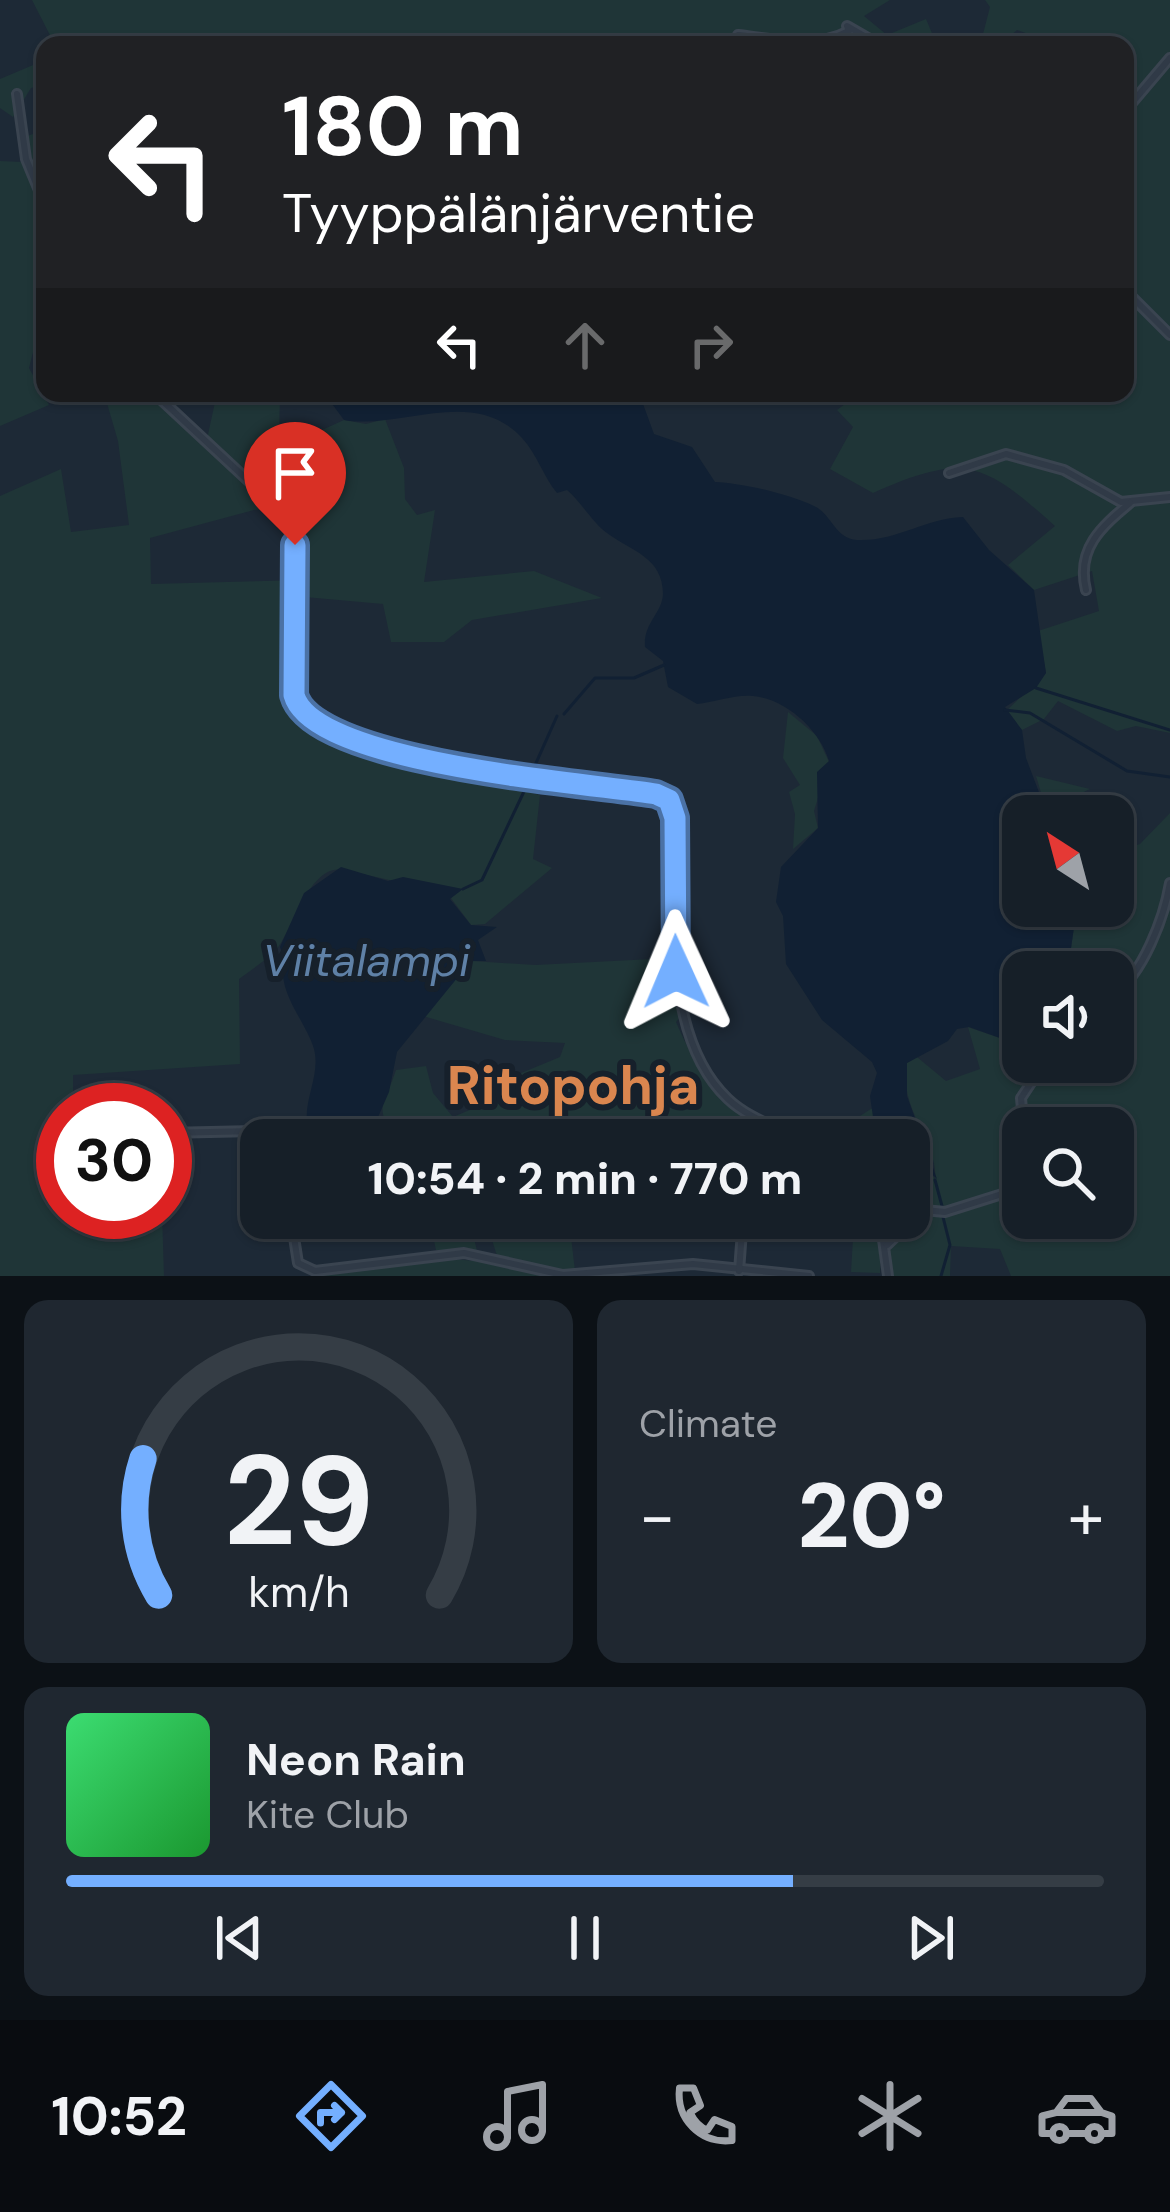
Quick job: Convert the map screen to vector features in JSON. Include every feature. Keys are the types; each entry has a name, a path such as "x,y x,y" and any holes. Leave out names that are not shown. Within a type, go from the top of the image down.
{"street":[{"path":"840,36 849,31 847,26 864,36"},
{"path":"738,34 759,36"},
{"path":"1134,100 1170,58"},
{"path":"16,94 26,157 36,182"},
{"path":"1134,299 1170,335"},
{"path":"164,402 254,486 289,531 298,560 294,695 305,716 387,754 656,794 669,800 675,818 677,984 691,1033 706,1068 731,1102 762,1119"},
{"path":"949,473 1006,454 1064,470 1121,502 1170,497"},
{"path":"1086,590 1083,571 1090,543 1133,501"},
{"path":"1134,972 1170,883"},
{"path":"886,1245 924,1210 945,1212 1021,1188 1011,1149 1023,1121 1022,1098 1032,1083"},
{"path":"192,1132 240,1131"},
{"path":"294,1239 298,1263 315,1271 464,1253 563,1275 693,1264 808,1276"},
{"path":"739,1271 741,1239"},
{"path":"885,1239 888,1276"}],"green space":[{"path":"32,0 890,0 864,16 887,35 926,19 933,36 50,36"},
{"path":"985,0 1170,0 1170,733 1136,726 1117,731 1058,701 1044,719 1022,730 1005,712 1046,673 1038,631 1099,611 1092,571 1034,590 1008,565 1055,526 1030,504 990,476 971,470 930,472 873,493 830,469 853,427 837,410 847,402 1134,402 1134,36 1034,36 1017,30 1010,36 980,36 990,7"},
{"path":"36,64 36,87 13,117 0,108 0,79"},
{"path":"36,133 36,340 29,368 36,381 36,402 49,405 0,426 0,161 22,162 18,139"},
{"path":"107,402 179,402 174,410 207,439 215,402 280,402 279,438 289,445 344,420 366,424 385,419 404,468 405,499 417,515 435,510 424,582 534,571 602,598 472,620 444,642 391,642 383,604 305,597 286,695 304,718 330,736 397,760 532,780 527,792 540,795 533,859 552,868 485,924 471,925 442,886 331,871 311,888 276,950 239,979 240,1064 73,1075 73,1083 36,1083 36,1239 163,1239 164,1276 0,1276 0,496 61,469 71,532 129,525 118,441","holes":["281,508 298,543 305,580 151,584 150,538 254,510"]},
{"path":"788,712 817,736 829,762 814,811 818,828 793,849 795,814 789,792 800,785 783,758"},
{"path":"1036,776 1090,789 1077,795 1042,795"},
{"path":"1170,813 1170,1276 1011,1276 1000,1249 951,1246 950,1276 891,1276 889,1248 881,1250 880,1273 851,1272 853,1239 930,1239 930,1171 935,1179 935,1166 930,1119 917,1119 913,1110 905,1079 907,1063 917,1057 946,1081 980,1069 968,1027 1002,1037 1002,1083 1134,1083 1134,951 1071,951 1074,927 1134,927 1134,846"},
{"path":"672,958 681,1016 676,1022 696,1063 719,1093 753,1119 385,1119 385,1099 396,1070 426,1066 433,1093 453,1117 472,1109 490,1086 560,1057 565,1043 505,1040 423,1016 472,961 535,965"},
{"path":"874,1107 879,1119 855,1119"},
{"path":"434,1239 474,1239 477,1251 436,1250"},
{"path":"492,1239 571,1239 575,1271 564,1271 497,1256"},
{"path":"437,1258 491,1262 547,1276 314,1276"}],"water":[{"path":"331,402 642,402 654,434 692,447 715,482 804,502 820,510 843,535 857,540 963,517 989,550 1034,590 1046,673 1036,688 1005,707 1022,730 1026,758 1040,795 1002,795 1002,927 1074,927 1071,951 1002,951 1002,1037 969,1027 957,1029 948,1041 907,1063 907,1096 915,1119 874,1119 870,1096 877,1073 872,1062 822,1020 786,964 783,916 776,902 781,867 818,828 817,772 829,761 818,738 800,718 765,698 740,696 697,704 668,687 663,661 645,647 647,631 662,601 658,571 644,556 602,529 567,490 557,493 527,444 503,422 459,412 344,420"},
{"name":"Viitalampi","path":"341,867 388,881 403,877 463,889 450,899 471,925 497,927 478,940 486,961 471,961 397,1052 389,1092 377,1119 307,1119 316,1060 286,990 280,947 304,893"}],"waterway":[{"path":"564,714 595,678 634,678 664,665"},
{"path":"1036,688 1170,730"},
{"path":"1005,710 1030,713 1127,771 1170,777"},
{"path":"532,772 557,716"},
{"path":"463,889 482,880 528,783"},
{"path":"935,1180 942,1206"},
{"path":"941,1276 950,1245 943,1217"}],"district":[{"name":"Ritopohja","path":"573,1085"}],"route":[{"path":"295,545 294,695 305,716 387,754 656,794 669,800 675,818 676,972"}]}
